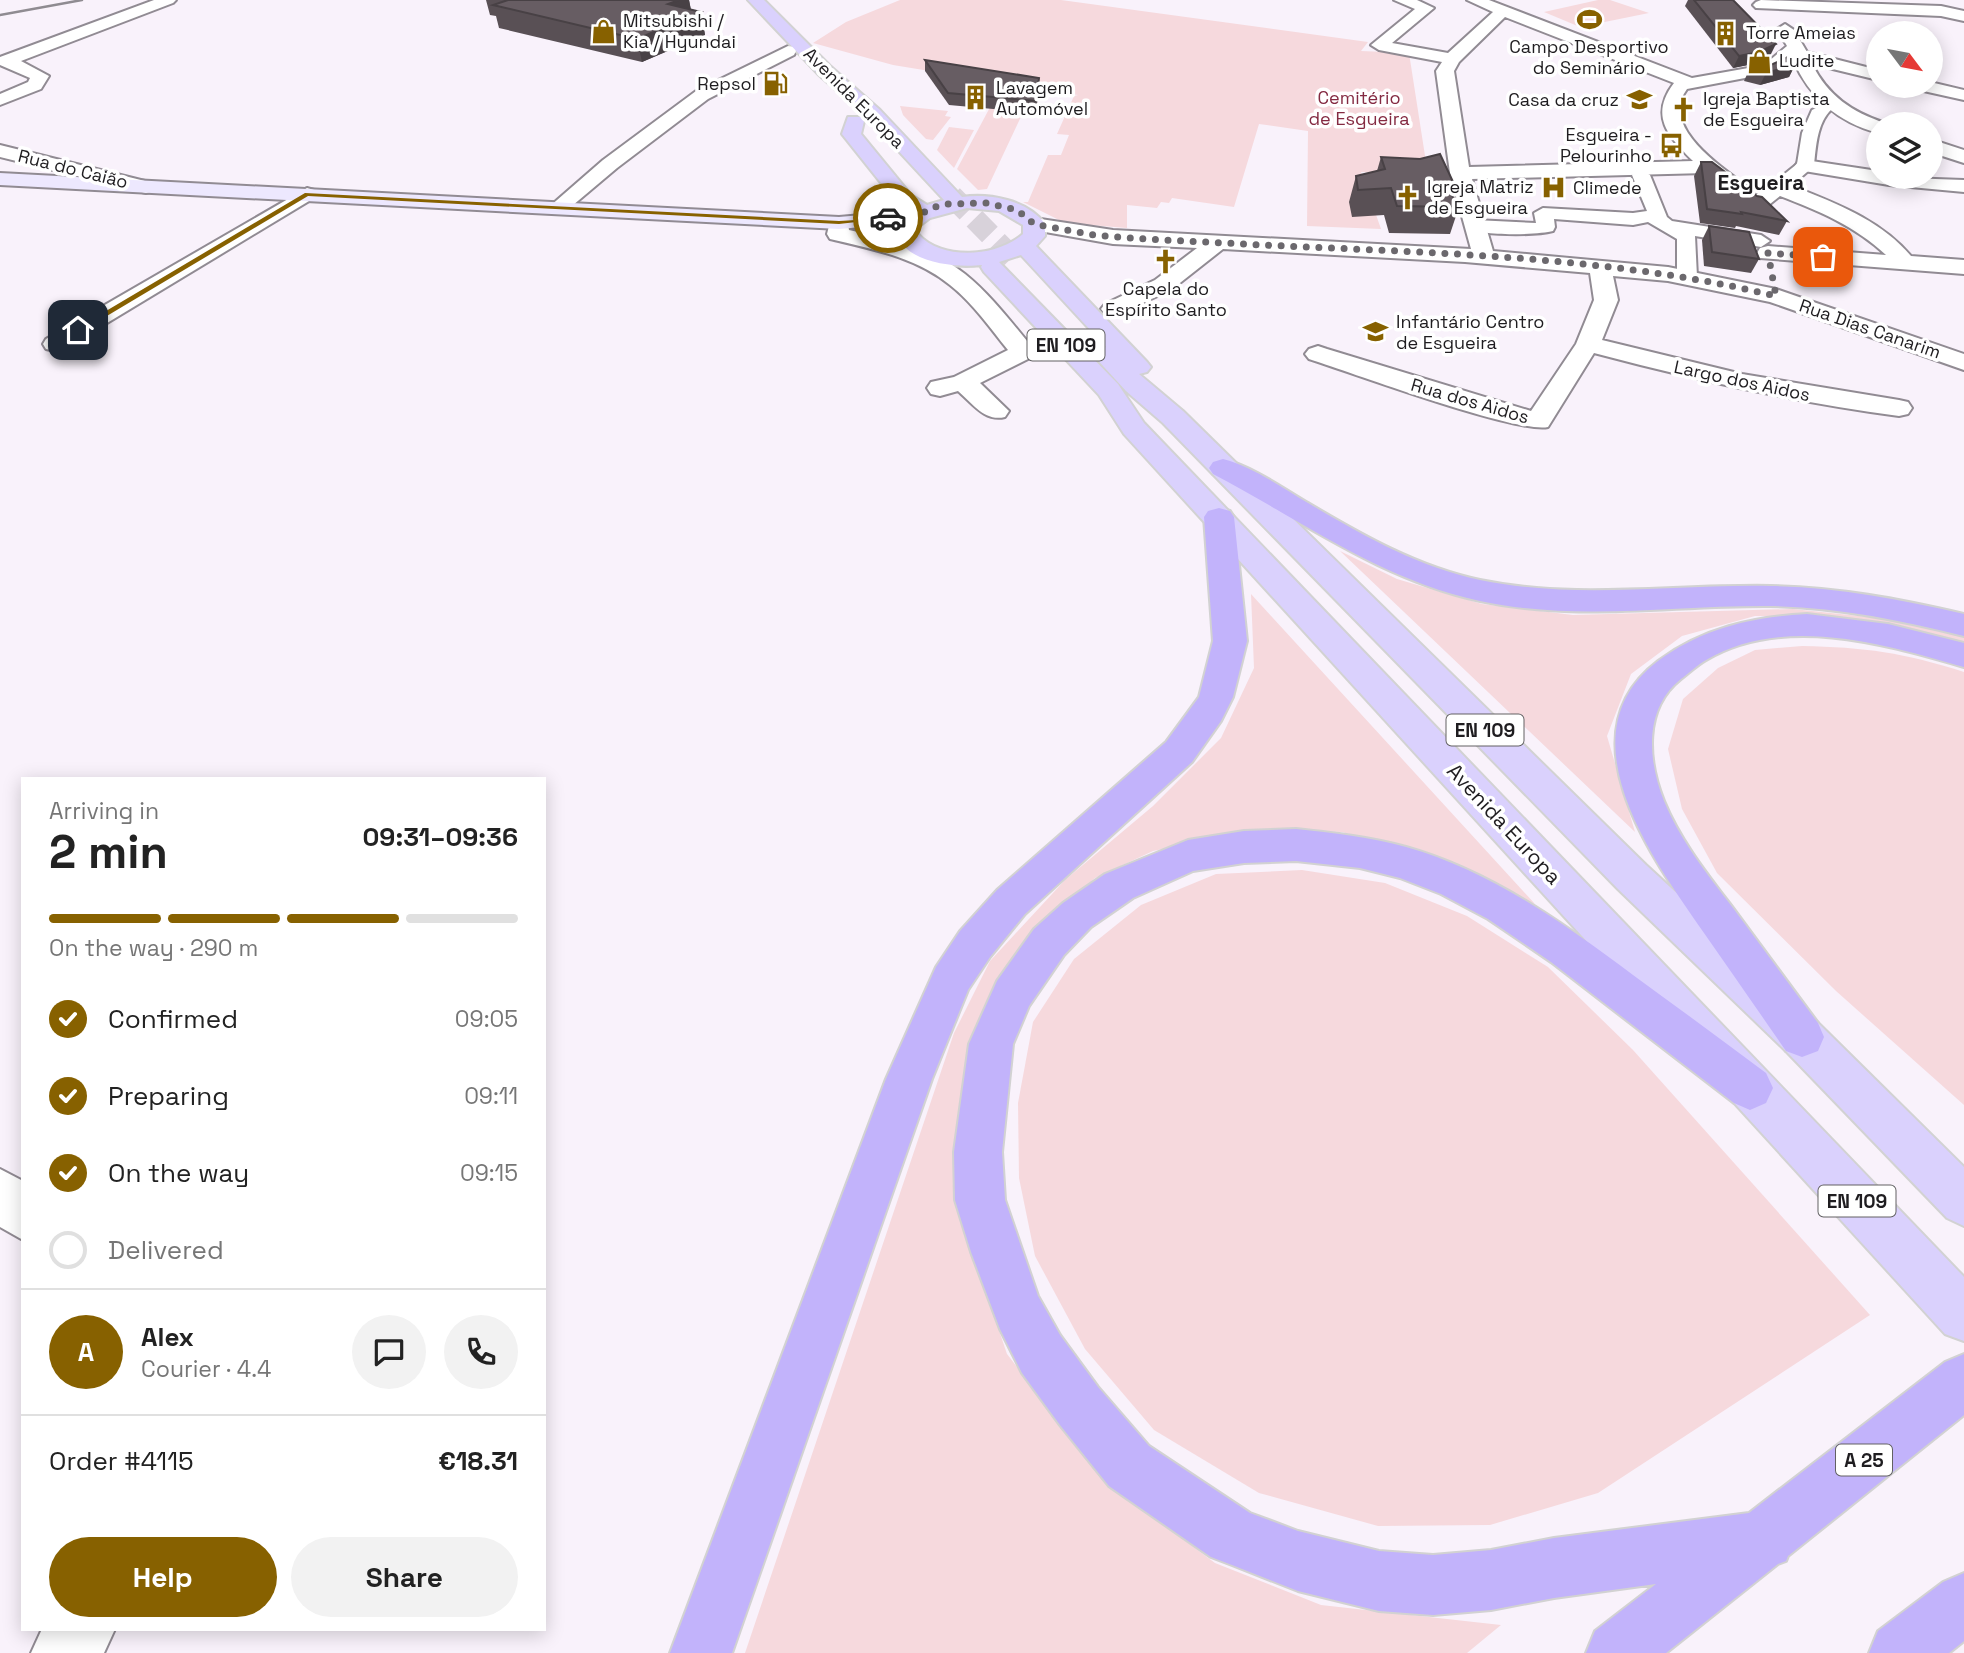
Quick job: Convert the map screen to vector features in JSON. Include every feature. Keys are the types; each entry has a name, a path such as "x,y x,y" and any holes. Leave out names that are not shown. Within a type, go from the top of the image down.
{"highway":[{"path":"1223,468 1265,488 1377,554 1426,576 1459,586 1536,600 1584,603 1770,596 1848,602 1907,611 1964,625"},
{"path":"701,1653 909,1079 951,980 975,944 1012,902 1179,752 1203,721 1216,697 1230,641 1219,517"},
{"path":"1802,1037 1678,864 1649,811 1639,780 1632,740 1644,699 1656,682 1692,650 1750,631 1784,627 1856,630 1929,644 1964,655"},
{"path":"1750,1088 1566,949 1502,907 1455,882 1406,863 1360,852 1296,845 1244,847 1188,856 1119,886 1077,915 1049,942 1012,995 991,1044 978,1152 980,1200 996,1252 1018,1311 1041,1354 1129,1466 1232,1536 1298,1561 1379,1581 1433,1585 1491,1580 1554,1568 1765,1540"},
{"name":"A 25","path":"1617,1653 1765,1540 1964,1381"},
{"path":"1900,1653 1964,1603"}],"main road":[{"name":"Avenida Europa","path":"740,0 788,51 952,196"},
{"name":"Avenida Europa","path":"756,0 824,70 864,118 920,216"},
{"path":"920,216 851,134 864,118 901,126 971,193 986,203"},
{"path":"0,179 846,222 920,216"},
{"path":"879,219 900,207 904,199"},
{"name":"EN 109","path":"920,216 948,204 986,203 1017,210 1019,248 1135,386 1173,417 1632,877 1802,1037 1964,1201"},
{"path":"846,222 920,216"},
{"path":"920,216 916,245 932,253 952,257 992,257 1019,248 1043,266 1151,381 1173,417"},
{"name":"Avenida Europa","path":"1019,248 1134,428 1964,1315"},
{"path":"952,257 970,269 1090,396 1134,428"}],"street":[{"path":"0,100 36,85 40,76 6,61 168,0"},
{"path":"1402,0 1426,9 1379,45 1452,59"},
{"path":"1475,0 1690,83"},
{"path":"1759,2 1947,5 1964,16"},
{"path":"1759,2 1791,36 1801,57 1837,110 1866,123"},
{"path":"1484,257 1460,173 1446,71 1452,59 1504,10"},
{"path":"559,207 610,164 702,94 788,51"},
{"path":"1776,296 1764,247 1758,204 1710,167 1670,122 1668,108 1675,89 1690,83 1722,79 1801,57 1866,72"},
{"path":"1943,90 1964,95"},
{"path":"1758,204 1805,166 1810,133 1820,110 1824,109"},
{"path":"1943,150 1964,157"},
{"name":"Rua do Caião","path":"0,151 146,187"},
{"path":"1805,166 1866,174"},
{"path":"1460,173 1710,167"},
{"path":"1641,175 1659,216 1686,237 1688,277"},
{"path":"1943,184 1964,186"},
{"path":"1778,188 1836,211 1866,228 1894,247 1905,264"},
{"path":"1941,189 1964,210"},
{"path":"55,344 307,194"},
{"path":"1475,226 1539,229 1546,227 1553,211 1659,216 1764,247 1905,264 1964,267"},
{"path":"846,222 838,234 891,246 926,260 951,274 1023,352 952,385 996,411"},
{"path":"1019,248 1113,237"},
{"path":"1019,248 1064,239 1113,237"},
{"name":"Rua Dias Canarim","path":"1113,237 1484,257 1688,277 1776,296 1964,362"},
{"path":"1043,266 1051,247 1064,239"},
{"path":"1113,309 1163,285 1217,243"},
{"name":"Rua dos Aidos","path":"1318,354 1538,421 1588,344 1606,300 1600,267"},
{"name":"Largo dos Aidos","path":"1588,344 1794,394 1899,408"},
{"path":"0,1193 21,1212"},
{"path":"62,1653 82,1631"}],"green space":[{"name":"Cemitério de Esgueira","path":"900,0 1061,0 1368,42 1361,51 1409,53 1428,175 1361,172 1381,229 1307,226 1308,131 1259,124 1234,207 1172,198 1169,203 1161,202 1157,208 1127,205 1127,228 1065,223 1023,202 1028,202 1048,155 1061,155 1069,135 1057,134 1074,96 1078,95 1025,87 1034,89 987,189 978,190 957,169 1003,83 893,65 813,43 846,22"},
{"name":"Campo Desportivo do Seminário","path":"1598,0 1610,0 1649,13 1580,27 1544,12"},
{"path":"900,106 948,111 945,116 951,117 933,140 926,139 903,115"},
{"path":"949,127 974,130 954,168 937,150"},
{"path":"1340,551 1397,579 1482,604 1573,615 1793,609 1878,618 1964,637 1964,645 1919,631 1845,617 1755,616 1682,636 1631,674 1607,736 1635,832"},
{"path":"1251,594 1535,904 1433,857 1342,832 1254,830 1153,851 1095,878 1033,933 958,1209 1007,1354 1105,1481 1215,1563 1321,1605 1501,1625 1467,1653 745,1653 954,1033 990,961 1065,880 1153,806 1221,738 1254,668"},
{"path":"1802,646 1884,652 1964,672 1964,1105 1836,991 1717,873 1682,809 1668,749 1683,699 1718,668 1755,650"},
{"path":"1302,870 1385,883 1467,916 1548,967 1633,1050 1870,1315 1598,1493 1490,1525 1378,1526 1259,1493 1154,1430 1085,1349 1035,1256 1019,1178 1018,1103 1033,1022 1074,959 1141,905 1216,874"}],"building":[{"path":"508,0 679,0 668,4 701,12 637,39 493,5"},
{"path":"1694,0 1733,0 1776,44 1759,52 1739,56"},
{"path":"1788,57 1795,65 1766,73 1750,68 1773,64"},
{"path":"925,60 1039,78 1036,101 948,93"},
{"path":"1440,154 1454,184 1446,185 1459,207 1397,206 1391,188 1358,190 1356,176 1385,169 1381,157 1420,159"},
{"path":"1701,162 1712,162 1762,197 1787,221 1707,209"},
{"path":"1709,226 1749,232 1759,259 1712,252"}],"tunnel":[{"path":"952,196 1017,262"}],"railway":[{"path":"0,15 82,0"}],"way so far":[{"path":"888,218 918,216 931,208 948,204 986,203 1017,210 1028,216 1034,224 1094,235 1465,255 1600,267 1678,275 1776,296 1768,253 1823,257"}],"place":[{"name":"Campo Desportivo do Seminário","path":"1589,20"},
{"name":"Mitsubishi / Kia / Hyundai","path":"603,31"},
{"name":"Torre Ameias","path":"1726,33"},
{"name":"Ludite","path":"1759,61"},
{"name":"Repsol","path":"776,84"},
{"name":"Lavagem Automóvel","path":"976,98"},
{"name":"Casa da cruz","path":"1639,100"},
{"name":"Igreja Baptista de Esgueira","path":"1683,109"},
{"name":"Esgueira - Pelourinho","path":"1672,145"},
{"name":"Climede","path":"1553,188"},
{"name":"Igreja Matriz de Esgueira","path":"1407,197"},
{"name":"Capela do Espírito Santo","path":"1166,262"},
{"name":"Infantário Centro de Esgueira","path":"1376,332"}],"district":[{"name":"Esgueira","path":"1761,183"}],"route":[{"path":"78,330 307,194 839,222 888,218"}]}
